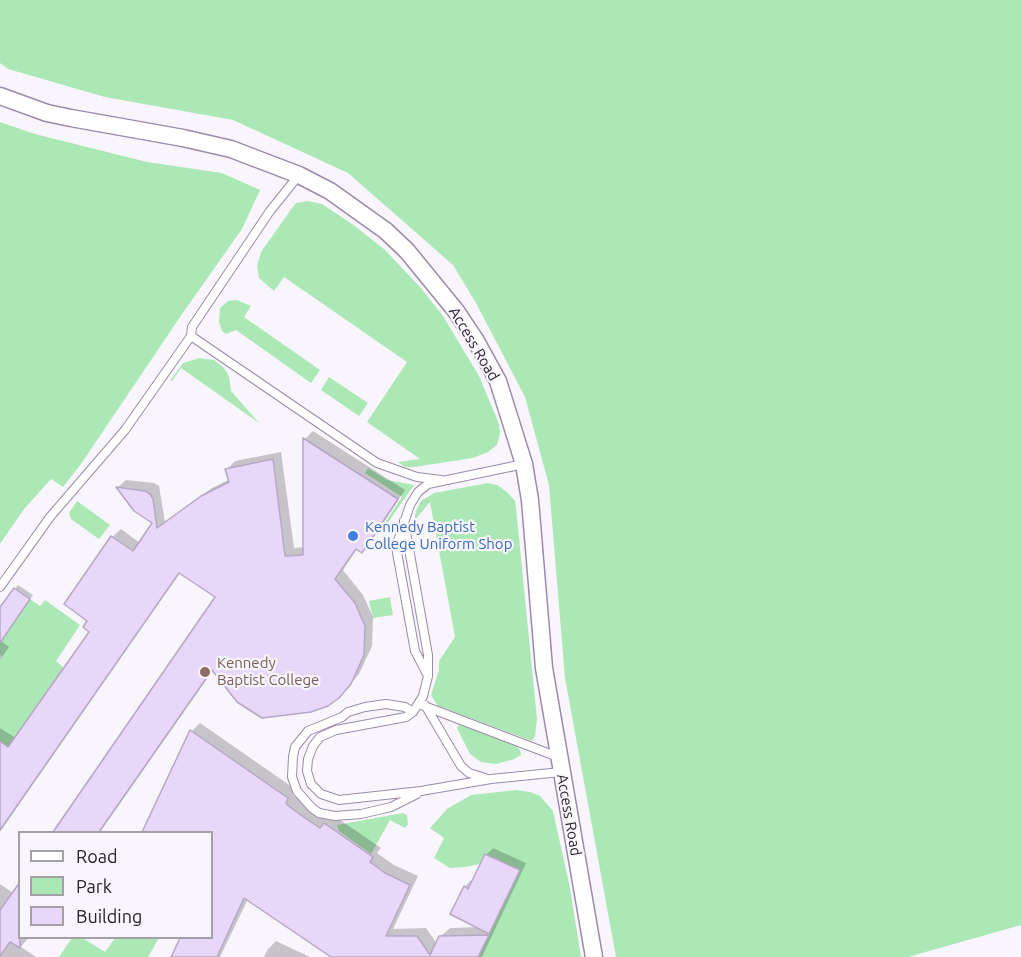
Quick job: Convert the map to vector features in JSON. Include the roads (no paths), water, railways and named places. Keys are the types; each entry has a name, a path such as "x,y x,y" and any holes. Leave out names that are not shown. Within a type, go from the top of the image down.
{"street":[{"name":"Access Road","path":"0,96 47,113 231,149 298,175 330,191 386,231 407,251 476,341 498,381 524,464 530,500 544,668 594,957"}],"lane":[{"path":"0,586 50,517 125,430 191,336 192,327 270,211 298,175"},
{"path":"191,336 377,463 417,477 441,480"},
{"path":"524,464 441,480 428,484 418,492 404,522 396,547 415,651 428,676 423,702 406,717 336,730 324,735 313,746 308,759 307,771 314,788 333,799 421,791 560,764"},
{"path":"423,702 560,764"},
{"path":"423,702 461,766 478,777 491,779"},
{"path":"413,712 405,707 386,704 365,707 348,712 342,717 308,731 296,747 292,777 297,791 312,808 319,813 335,816 361,814 391,807 421,791"}],"place":[{"name":"Kennedy Baptist College Uniform Shop","path":"353,536"},
{"name":"Kennedy Baptist College","path":"205,672"}]}
